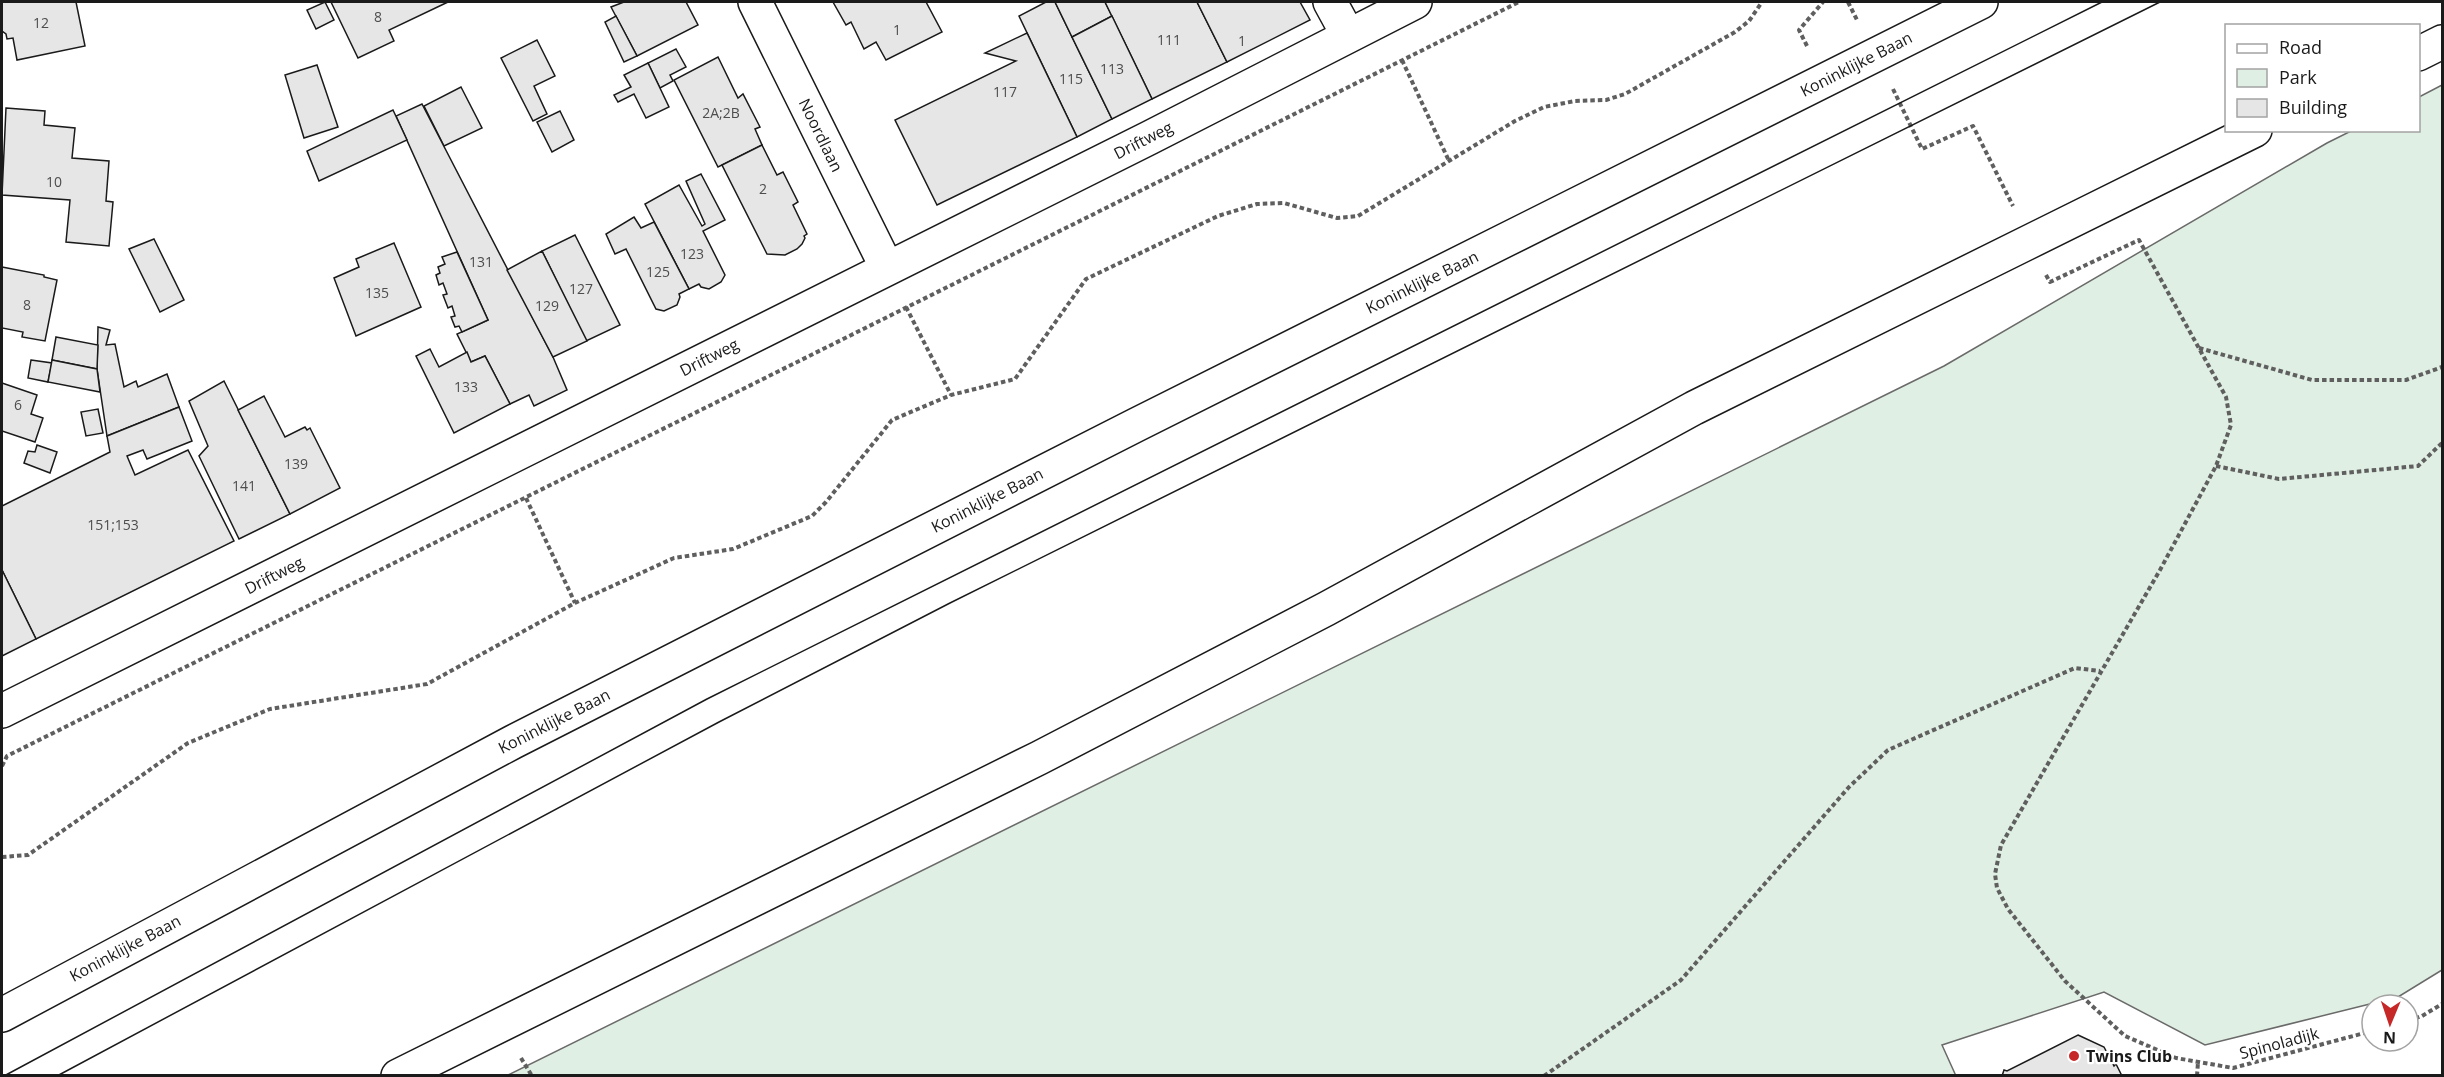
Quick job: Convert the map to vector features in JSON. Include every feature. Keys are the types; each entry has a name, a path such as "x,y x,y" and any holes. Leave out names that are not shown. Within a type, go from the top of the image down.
{"main road":[{"name":"Noordlaan","path":"755,2 888,268"},
{"path":"1330,2 1348,34"},
{"name":"Driftweg","path":"2,711 1415,2"},
{"name":"Koninklijke Baan","path":"2,1015 576,710 1114,435 1981,2"},
{"path":"2420,53 2442,42"},
{"path":"398,1076 1039,758 1326,609 1694,408 2251,132"},
{"path":"2,988 60,983"}],"path":[{"path":"2,759 1519,2"},
{"path":"2,857 28,855 188,743 270,709 427,684 575,603 674,558 733,549 812,516 892,420 951,395 1016,379 1086,279 1218,216 1257,204 1284,203 1336,218 1358,216 1515,121 1544,107 1575,101 1606,100 1625,94 1735,32 1749,21 1762,2"},
{"path":"1823,2 1799,30 1824,80"},
{"path":"1402,60 1449,161"},
{"path":"1892,86 1922,149 1973,126 2031,242"},
{"name":"Spinoladijk","path":"2139,240 2226,397 2231,424 2216,466 2160,570 2001,844 1995,874 1997,888 2008,909 2028,936 2066,981 2125,1036 2176,1058 2233,1068 2360,1034"},
{"path":"906,307 951,395"},
{"path":"2199,348 2312,381 2406,380 2442,367"},
{"path":"2216,466 2278,479 2418,466 2442,443"},
{"path":"526,498 575,603"},
{"path":"1544,1076 1682,980 1850,787 1888,750 2075,668 2100,670"},
{"path":"2,766 8,756"},
{"path":"2420,1017 2442,1004"},
{"path":"2197,1076 2198,1062"}],"green space":[{"path":"2442,85 2442,970 2405,993 2360,993 2360,1006 2205,1045 2104,992 1942,1045 1956,1076 508,1075 1944,366 2349,132 2420,132 2420,96"}],"building":[{"path":"2,2 76,2 85,46 17,60 13,38 7,39 6,34 2,31"},
{"path":"325,2 334,20 316,29 307,10"},
{"path":"331,2 448,2 389,30 394,41 358,58"},
{"path":"624,2 686,2 698,25 637,56 611,7"},
{"path":"833,2 926,2 942,32 886,60 876,42 864,49 851,22 846,25"},
{"path":"1046,2 1055,2 1112,119 1077,137 1019,16"},
{"path":"1055,2 1105,2 1112,16 1072,37"},
{"path":"1105,2 1197,2 1227,62 1152,99"},
{"path":"1197,2 1300,2 1310,20 1227,62"},
{"path":"616,16 637,56 624,62 605,22"},
{"path":"1112,16 1152,99 1112,119 1072,37"},
{"path":"1027,33 1077,137 937,205 895,120 1016,61 985,53"},
{"path":"537,40 555,76 534,86 547,114 533,121 501,58"},
{"path":"676,49 686,67 670,75 673,81 660,88 648,63"},
{"path":"718,57 738,98 743,94 760,127 755,129 762,145 718,167 674,80"},
{"path":"648,63 669,107 646,118 634,94 618,102 614,95 631,87 624,75"},
{"path":"317,65 338,127 304,138 285,75"},
{"path":"461,87 482,128 444,146 424,106"},
{"path":"422,104 553,357 567,390 534,406 529,395 510,404 485,356 471,362 457,334 488,320 396,116"},
{"path":"6,108 45,111 44,125 75,128 72,158 109,161 106,201 113,202 109,246 66,242 70,200 2,195"},
{"path":"393,110 407,140 319,181 307,151"},
{"path":"560,111 574,140 552,152 537,122"},
{"path":"762,145 777,175 783,172 798,202 793,205 807,234 797,249 785,255 767,254 722,165"},
{"path":"701,174 725,220 703,231 725,275 721,282 709,289 699,284 689,289 645,204 679,185 702,226 705,224 686,181"},
{"path":"634,217 641,228 654,222 689,289 679,294 677,305 664,311 656,309 626,249 615,254 606,234"},
{"path":"575,235 620,325 586,341 542,251"},
{"path":"154,239 184,300 160,312 129,249"},
{"path":"394,243 421,307 356,336 334,278 359,267 356,259"},
{"path":"542,251 587,341 553,357 507,270"},
{"path":"457,252 488,320 462,332 459,326 455,327 451,317 455,316 452,306 448,308 443,295 447,294 443,283 439,285 436,275 440,273 438,267 445,264 442,257"},
{"path":"2,267 44,275 44,277 57,280 45,341 22,337 23,332 2,328"},
{"path":"98,327 110,330 106,345 115,344 124,387 136,381 138,387 167,374 179,407 107,436 97,369"},
{"path":"56,337 98,345 97,369 52,360"},
{"path":"430,349 439,367 467,352 471,362 485,356 510,404 454,433 416,356"},
{"path":"31,360 52,363 48,382 28,378"},
{"path":"52,360 97,369 100,392 48,382"},
{"path":"224,381 290,514 239,539 199,456 208,446 189,401"},
{"path":"2,383 37,395 31,414 43,418 35,442 2,431"},
{"path":"264,396 285,437 305,427 307,430 310,428 340,488 290,514 238,410"},
{"path":"179,407 192,441 147,459 143,450 127,456 135,475 188,450 234,541 36,639 2,570 2,506 110,452 107,436"},
{"path":"98,409 103,433 86,436 81,412"},
{"path":"37,445 57,452 50,473 24,463 28,451 35,452"},
{"path":"2,570 36,639 2,656"},
{"name":"Twins Club","path":"2078,1035 2104,1047 2122,1076 2002,1076 2004,1070 2007,1071"}],"tram line":[{"path":"4,1076 707,699 2102,2"},
{"path":"57,1076 719,722 950,603 2160,2"}],"place":[{"name":"Twins Club","path":"2074,1056"}]}
